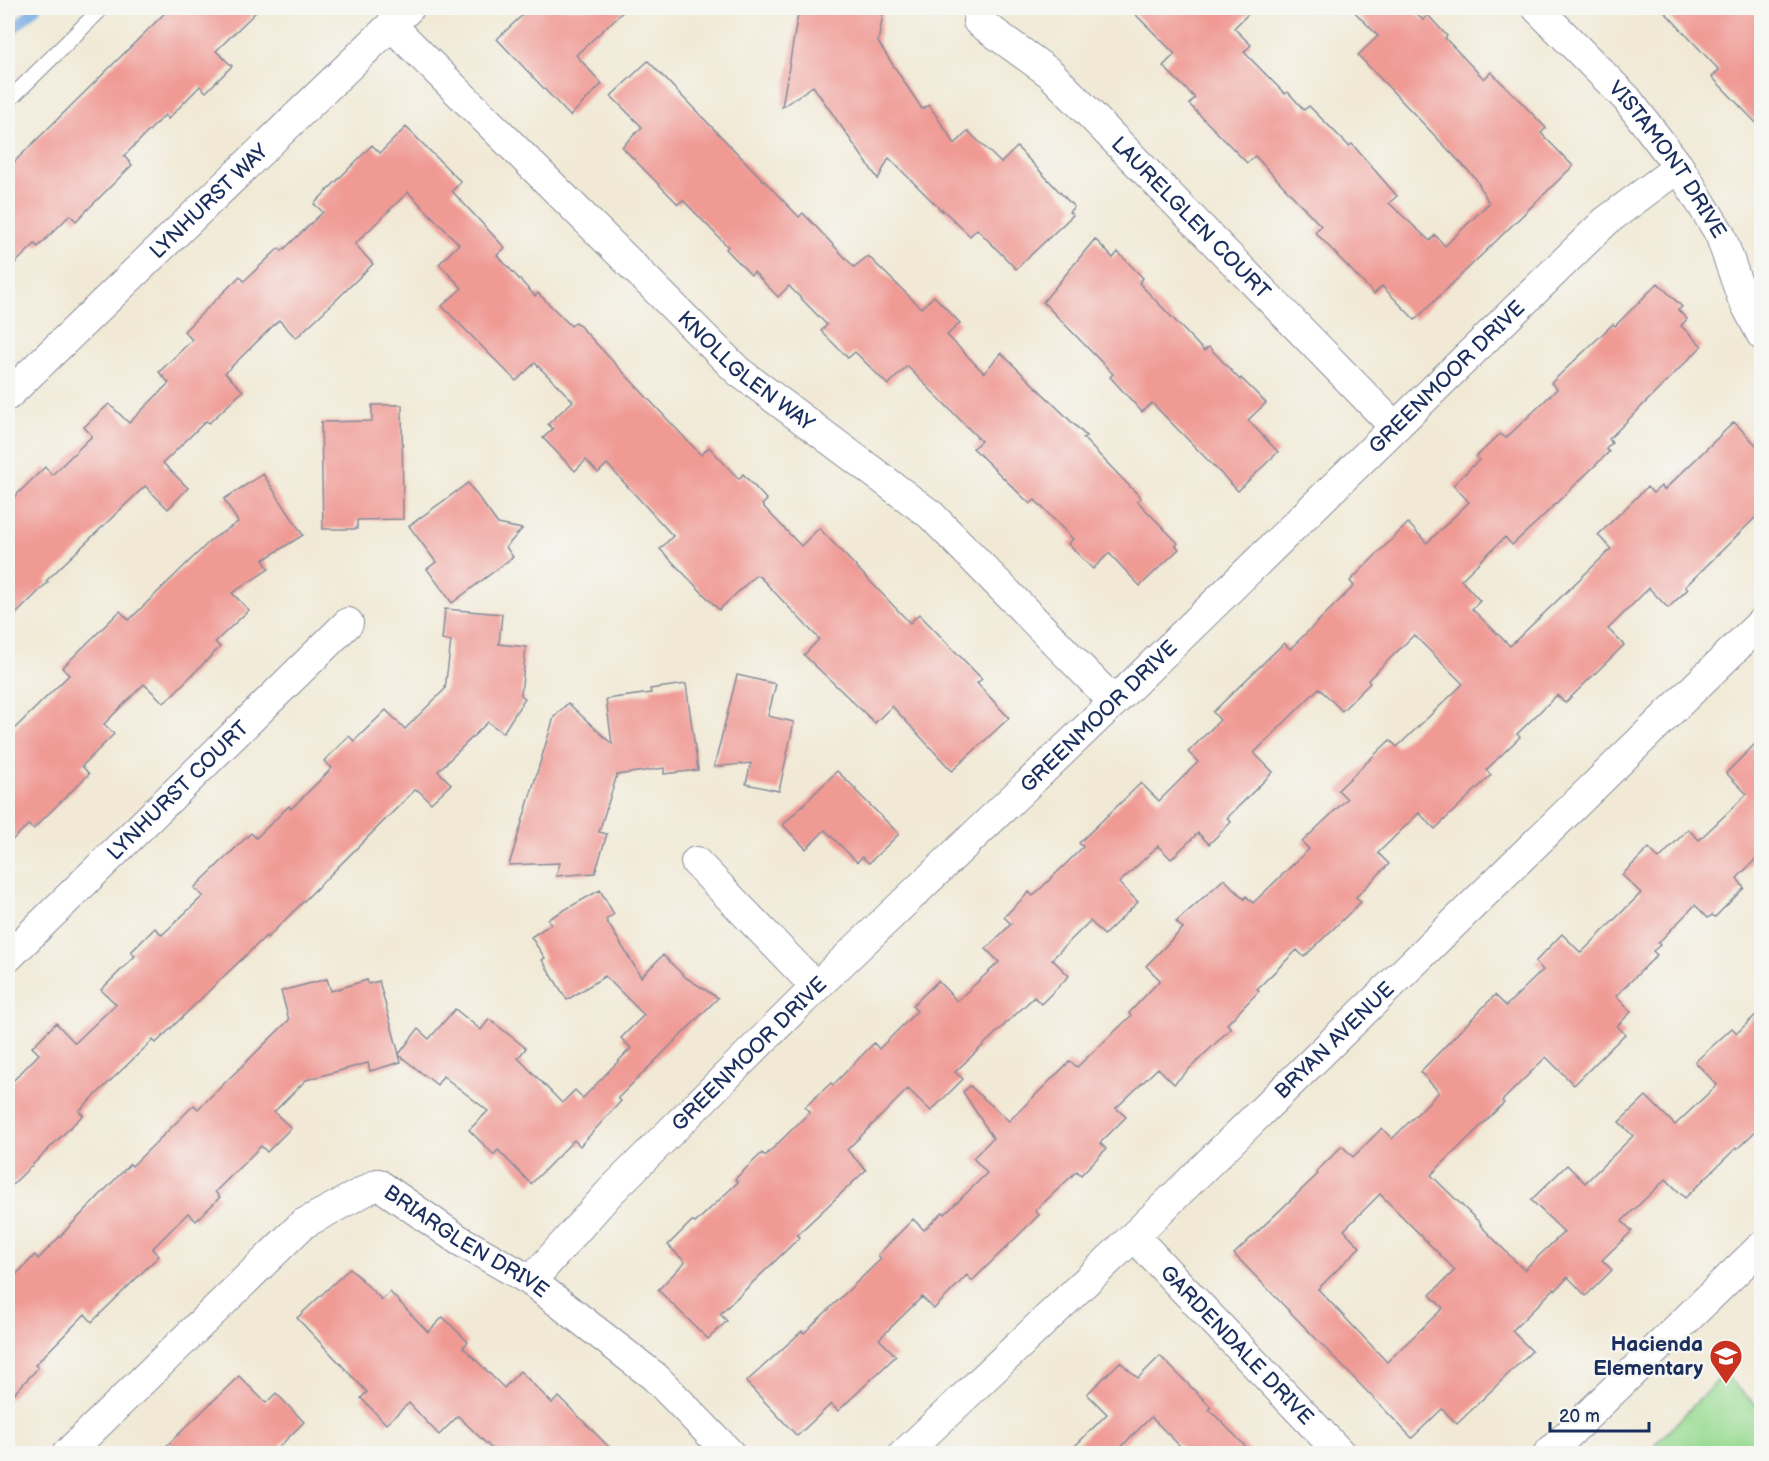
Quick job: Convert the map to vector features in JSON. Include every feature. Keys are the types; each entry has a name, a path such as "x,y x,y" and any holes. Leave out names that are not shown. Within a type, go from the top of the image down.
{"street":[{"name":"VISTAMONT DRIVE","path":"1537,8 1627,99 1679,167 1720,234 1742,297 1761,334"},
{"name":"LYNHURST WAY","path":"8,395 400,16"},
{"name":"KNOLLGLEN WAY","path":"400,16 738,371 931,515 1114,702"},
{"name":"LAURELGLEN COURT","path":"978,21 1050,73 1395,427"},
{"name":"GREENMOOR DRIVE","path":"531,1281 610,1192 816,987 1114,702 1606,221 1679,167"},
{"name":"BRYAN AVENUE","path":"904,1454 1134,1236 1761,622"},
{"name":"LYNHURST COURT","path":"8,957 348,623"},
{"path":"696,862 816,987"},
{"name":"BRIARGLEN DRIVE","path":"70,1452 303,1224 378,1184 459,1240 531,1281 655,1377 730,1454"},
{"name":"GARDENDALE DRIVE","path":"1134,1236 1341,1454"},
{"path":"1548,1454 1761,1246"}],"lane":[{"path":"8,101 102,8"}],"green space":[{"path":"1724,1374 1761,1410 1761,1450 1758,1454 1664,1453 1655,1445"}],"building":[{"path":"170,8 260,8 216,51 232,66 206,92 200,86 168,119 165,115 124,156 132,165 76,221 70,215 38,247 35,244 8,270 8,168"},
{"path":"530,8 627,8 576,55 602,84 570,116 497,39"},
{"path":"799,8 884,8 878,42 922,109 929,105 955,144 968,131 1001,163 1017,147 1074,207 1069,212 1073,215 1016,269 977,229 970,236 889,158 878,179 813,86 782,107"},
{"path":"1129,8 1254,8 1234,28 1251,45 1244,52 1285,94 1288,92 1304,110 1309,106 1349,146 1352,144 1397,196 1389,203 1430,241 1435,235 1445,246 1489,203 1476,179 1358,55 1378,36 1351,8 1411,8 1423,20 1428,15 1447,36 1445,38 1484,79 1491,72 1522,103 1546,128 1541,133 1573,166 1415,320 1382,286 1374,294 1315,232 1321,226 1255,156 1247,163 1189,104 1195,98 1163,66 1175,54"},
{"path":"1661,8 1761,8 1761,128 1712,77 1719,70"},
{"path":"648,61 799,217 803,213 854,267 868,256 921,308 934,296 960,323 947,335 984,373 1001,353 1086,436 1083,438 1141,498 1137,501 1178,543 1176,546 1179,549 1140,586 1109,553 1093,569 1068,544 1073,539 1035,500 1030,504 973,448 981,441 907,366 888,385 855,352 848,358 821,331 827,325 789,286 778,297 754,272 751,275 683,200 678,204 622,147 642,127 611,96"},
{"path":"406,127 461,182 452,191 505,248 497,255 535,296 538,293 571,326 576,322 701,455 709,447 739,479 743,474 767,500 762,505 801,546 819,528 910,623 919,614 982,679 977,683 1009,718 952,771 892,706 875,723 804,655 819,639 760,577 756,575 719,610 660,549 673,536 607,464 598,473 586,460 575,471 543,438 553,429 548,424 573,401 535,363 516,381 442,306 462,288 439,264 459,244 408,192 355,244 373,264 296,338 279,320 225,373 243,391 209,423 206,421 163,463 188,488 168,509 145,486 46,581 48,582 8,622 8,503 45,467 52,475 92,436 84,427 109,404 129,423 169,383 159,372 192,340 184,331 240,276 244,281 279,248 282,251 323,212 314,204 372,145 380,153"},
{"path":"1095,239 1113,258 1118,252 1143,278 1139,283 1204,351 1209,347 1240,380 1241,378 1266,403 1248,420 1278,452 1238,491 1152,403 1142,412 1110,377 1113,374 1043,302"},
{"path":"1658,283 1682,307 1678,310 1687,319 1681,326 1702,346 1609,439 1612,443 1606,449 1609,452 1538,521 1512,545 1505,537 1461,580 1480,601 1472,609 1510,646 1611,549 1598,535 1647,487 1653,493 1661,486 1664,490 1734,422 1761,450 1761,512 1685,587 1688,589 1668,608 1649,588 1608,629 1624,645 1565,703 1557,695 1517,734 1520,737 1486,770 1491,775 1435,829 1419,813 1378,853 1389,864 1356,897 1361,902 1304,957 1297,950 1257,989 1259,991 1227,1024 1231,1028 1174,1084 1158,1068 1116,1108 1126,1117 1100,1143 1106,1149 1081,1175 1077,1171 1035,1211 1039,1215 972,1281 967,1275 934,1309 922,1297 879,1339 896,1356 838,1411 831,1404 797,1436 746,1382 802,1331 804,1333 881,1259 878,1255 913,1219 924,1230 943,1212 945,1214 987,1173 973,1158 993,1138 963,1092 970,1086 1009,1121 1070,1061 1077,1067 1131,1016 1129,1013 1160,980 1146,966 1183,928 1176,922 1224,879 1244,899 1246,896 1253,903 1309,849 1302,842 1347,799 1338,790 1390,740 1397,747 1463,684 1414,635 1368,680 1370,683 1342,711 1319,688 1254,753 1273,772 1227,818 1231,822 1209,844 1198,833 1171,859 1158,846 1119,883 1138,902 1104,935 1090,921 1052,959 1069,976 1041,1004 1034,997 955,1072 963,1079 931,1111 908,1089 847,1150 866,1170 797,1235 800,1237 720,1314 727,1321 708,1339 658,1290 685,1262 668,1245 738,1182 735,1179 762,1153 765,1156 810,1112 805,1107 831,1083 833,1085 874,1043 879,1049 917,1011 912,1006 938,981 957,1001 999,962 986,949 1011,924 1004,917 1029,892 1033,896 1083,847 1079,843 1141,783 1159,801 1198,762 1188,752 1220,720 1213,712 1284,643 1290,649 1354,586 1350,581 1408,523 1427,543 1469,502 1453,485 1479,460 1476,457 1500,434 1506,438 1557,389 1551,383 1613,324 1615,326"},
{"path":"372,405 402,405 403,519 357,520 357,529 323,529 321,422 372,421"},
{"path":"263,474 303,535 263,560 269,569 232,593 249,610 215,642 220,647 164,703 144,684 104,724 114,734 82,766 89,774 33,829 28,825 8,844 8,735 69,675 62,668 120,611 129,620 211,540 238,522 224,499"},
{"path":"468,483 498,524 522,529 506,547 513,557 452,603 427,569 436,562 409,526"},
{"path":"445,609 502,614 499,644 526,647 521,695 525,698 503,733 488,722 438,771 451,784 431,803 418,790 415,790 267,938 266,936 156,1043 153,1040 79,1111 83,1115 8,1189 8,1086 39,1054 32,1047 56,1023 75,1043 116,1004 101,990 135,956 131,952 155,928 162,935 203,896 194,888 251,833 256,838 289,806 291,809 332,768 324,761 349,736 354,741 386,710 405,729 445,689 451,641 442,640"},
{"path":"737,675 776,684 768,716 794,722 779,791 746,784 751,763 714,767"},
{"path":"686,684 698,770 664,774 664,768 617,775 599,832 607,834 595,873 556,876 560,863 509,865 554,717 568,703 612,744 606,699 651,693 650,689"},
{"path":"1761,738 1761,854 1737,878 1744,888 1715,917 1712,915 1708,918 1695,905 1658,943 1660,945 1653,951 1657,955 1616,996 1631,1012 1617,1026 1625,1034 1574,1085 1546,1057 1502,1101 1504,1103 1431,1175 1524,1270 1564,1232 1531,1200 1567,1165 1585,1183 1633,1136 1619,1122 1646,1096 1675,1125 1717,1085 1695,1062 1732,1028 1737,1033 1761,1010 1761,1126 1685,1198 1666,1179 1622,1221 1632,1231 1602,1260 1612,1270 1586,1296 1568,1277 1512,1331 1532,1351 1457,1424 1442,1409 1412,1438 1234,1254 1318,1174 1316,1172 1342,1146 1353,1157 1382,1128 1392,1139 1439,1092 1420,1072 1495,995 1506,1006 1543,970 1535,962 1562,934 1581,953 1641,893 1622,875 1649,848 1659,859 1688,829 1699,840 1747,794 1726,773","holes":["1380,1194 1455,1270 1430,1295 1443,1308 1387,1362 1318,1289 1360,1247 1344,1230"]},
{"path":"837,771 899,834 869,863 862,857 857,862 825,830 806,849 783,825"},
{"path":"600,890 614,914 606,920 641,977 663,955 685,977 718,998 618,1098 621,1101 580,1146 574,1140 531,1184 498,1150 494,1155 469,1130 488,1111 443,1076 437,1085 399,1055 401,1062 370,1071 368,1063 306,1080 274,1112 291,1128 267,1152 261,1146 215,1192 220,1197 196,1221 188,1213 152,1249 159,1256 92,1322 85,1314 35,1365 38,1368 8,1400 8,1283 35,1255 38,1259 130,1164 132,1166 194,1105 198,1109 289,1020 281,991 327,979 331,991 367,980 368,984 379,981 399,1054 418,1029 429,1039 455,1009 481,1030 489,1019 526,1048 518,1058 562,1103 575,1090 583,1098 631,1048 621,1038 644,1015 605,976 567,1000 542,960 545,958 531,937 551,924 548,919"},
{"path":"350,1268 382,1300 390,1292 428,1332 443,1317 468,1342 463,1347 504,1388 520,1371 552,1403 559,1397 616,1454 497,1454 458,1416 439,1435 409,1403 386,1424 361,1398 367,1392 297,1318"},
{"path":"1160,1356 1211,1407 1209,1409 1253,1454 1188,1454 1151,1417 1114,1454 1067,1454 1107,1414 1087,1394 1120,1362 1138,1378"},
{"path":"239,1376 266,1403 276,1393 304,1422 272,1454 158,1454"}],"waterway":[{"path":"8,34 36,8"}],"place":[{"name":"Hacienda Elementary","path":"1726,1385"}]}
